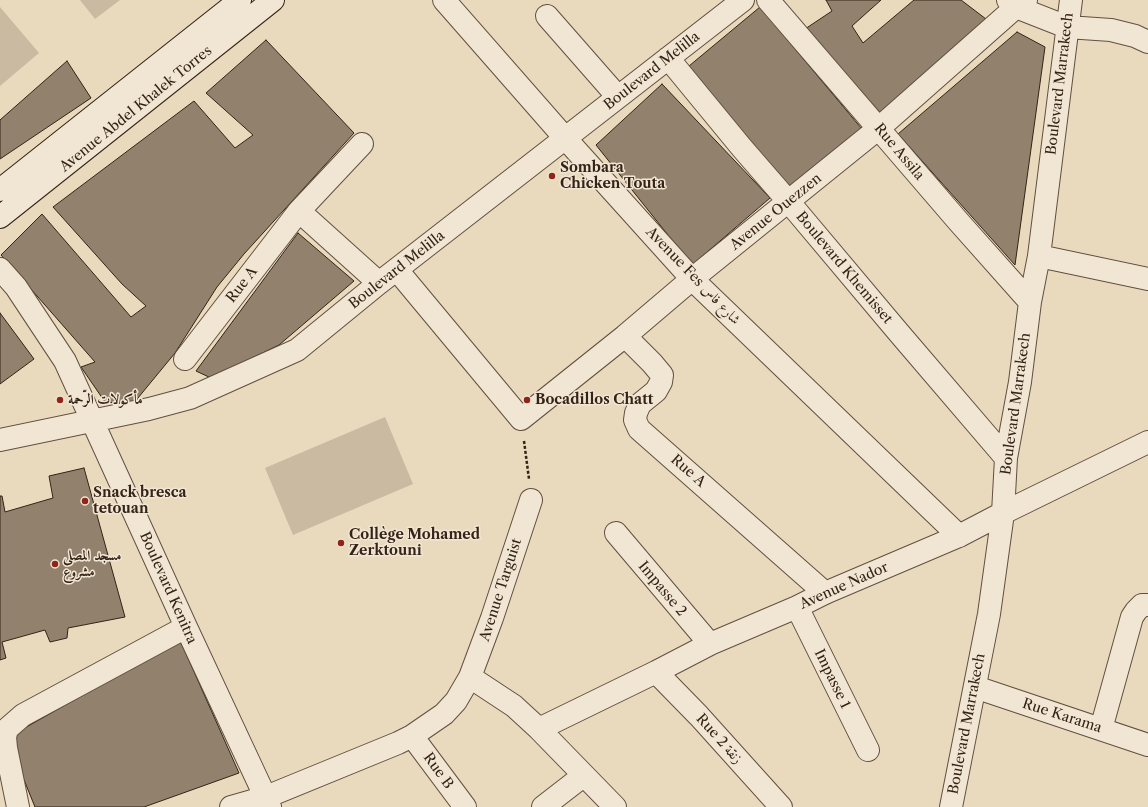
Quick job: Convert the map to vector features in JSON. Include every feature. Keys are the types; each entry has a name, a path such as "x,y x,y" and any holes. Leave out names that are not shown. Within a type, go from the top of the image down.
{"street":[{"name":"Avenue Abdel Khalek Torres","path":"0,190 240,0"},
{"name":"Avenue Abdel Khalek Torres","path":"0,217 273,0"},
{"name":"Avenue Fes شارع فاس","path":"444,0 565,138 692,279 959,536"},
{"name":"Boulevard Melilla","path":"0,440 150,409 190,398 297,350 379,283 743,0"},
{"name":"Rue Assila","path":"768,0 958,221 1030,302"},
{"name":"Boulevard Marrakech","path":"951,807 989,614 1003,513 1006,458 1020,382 1030,302 1039,256 1071,0"},
{"name":"Avenue Ouezzen","path":"521,419 625,336 692,279 878,128 1017,2"},
{"path":"1017,2 1067,28 1111,30 1135,36 1148,42"},
{"path":"547,16 618,97"},
{"name":"Boulevard Khemisset","path":"668,58 737,142 1006,458"},
{"name":"Rue A","path":"185,359 299,211 362,144"},
{"path":"299,211 379,283"},
{"path":"1039,256 1148,279"},
{"name":"Boulevard Kenitra","path":"0,269 16,287 65,361 186,627 268,802"},
{"path":"397,270 521,419"},
{"name":"Rue A","path":"625,336 662,375 661,382 656,391 640,404 636,413 635,420 639,428 825,593"},
{"name":"Avenue Nador","path":"539,729 710,644 959,536 1148,442"},
{"name":"Avenue Targuist","path":"231,807 268,802 412,736 444,714 456,701 470,677 492,618 531,500"},
{"name":"Impasse 2","path":"616,533 710,644"},
{"path":"1102,729 1132,618 1142,605 1148,605"},
{"name":"Impasse 1","path":"797,607 868,750"},
{"path":"18,807 5,737 8,729 23,715 186,627"},
{"name":"Rue 2 زنقة","path":"656,672 699,716 781,807"},
{"path":"470,677 514,706 539,729 583,776 615,807"},
{"name":"Rue Karama","path":"975,688 1148,745"},
{"name":"Rue B","path":"412,736 464,807"},
{"path":"543,807 583,776"}],"path":[{"path":"521,419 531,500"}],"shaded area":[{"path":"80,0 120,0 95,19"},
{"path":"0,7 39,53 0,86"},
{"path":"385,417 413,484 293,535 265,468"}],"building":[{"path":"826,0 881,0 852,26 863,43 914,0 961,0 986,19 884,117 805,29 832,11"},
{"path":"760,7 862,129 785,192 683,71"},
{"path":"1017,32 1045,47 1015,265 898,134"},
{"path":"266,40 354,133 244,254 217,287 175,353 133,404 105,402 81,367 95,362 1,255 42,214 131,317 146,306 122,284 53,207 194,101 235,148 253,135 206,93"},
{"path":"67,61 91,98 0,159 0,120"},
{"path":"662,84 770,198 692,265 596,145"},
{"path":"298,233 354,281 279,345 211,378 196,371"},
{"path":"0,313 34,359 0,384"},
{"name":"مسجد المصلى مشروع","path":"84,468 125,617 68,628 67,638 50,642 45,630 2,642 6,658 0,660 0,496 2,496 5,512 53,498 49,476"},
{"path":"180,640 239,773 144,807 35,807 7,738"}],"place":[{"name":"Sombara Chicken Touta","path":"552,176"},
{"name":"مأكولات الرّحمة","path":"60,400"},
{"name":"Bocadillos Chatt","path":"527,400"},
{"name":"Snack bresca tetouan","path":"85,501"},
{"name":"Collège Mohamed Zerktouni","path":"341,543"},
{"name":"مسجد المصلى مشروع","path":"55,564"}]}
